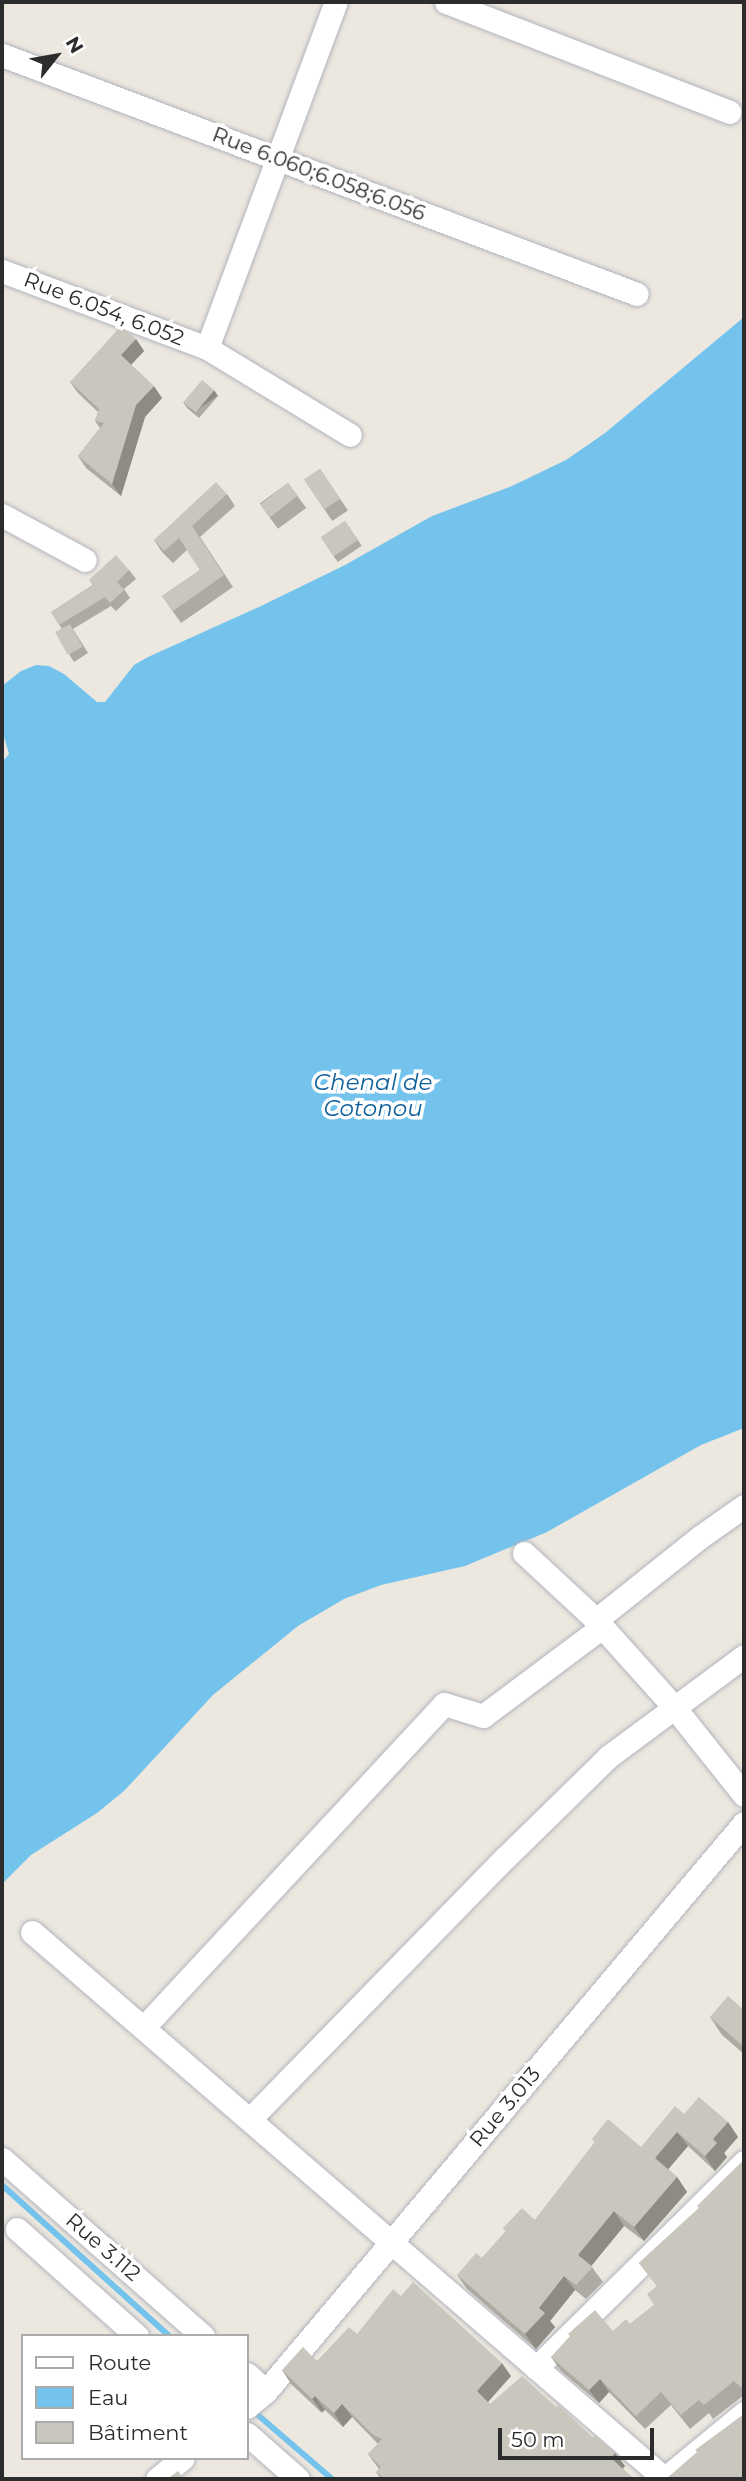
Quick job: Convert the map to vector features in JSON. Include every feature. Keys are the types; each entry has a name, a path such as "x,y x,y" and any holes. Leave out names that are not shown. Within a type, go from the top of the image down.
{"street":[{"path":"207,348 336,2"},
{"path":"446,2 729,112"},
{"name":"Rue 6.060;6.058;6.056","path":"2,55 637,294"},
{"name":"Rue 6.054, 6.052","path":"2,271 207,348 350,435"},
{"path":"2,515 85,560"},
{"path":"144,2027 444,1704 483,1716 599,1623 699,1537 744,1506"},
{"path":"524,1553 599,1623 674,1707 744,1795"},
{"path":"250,2119 506,1857 608,1757 744,1656"},
{"name":"Rue 3.013","path":"248,2406 266,2391 744,1824"},
{"path":"33,1932 664,2479 744,2413"},
{"name":"Rue 3.112","path":"2,2159 201,2334"},
{"path":"536,2368 744,2162"},
{"name":"Rue 3.112","path":"17,2229 134,2334"},
{"path":"248,2375 266,2391"},
{"path":"248,2435 298,2479"},
{"path":"157,2479 181,2460"}],"water":[{"name":"Chenal de Cotonou","path":"744,317 744,1428 701,1445 547,1532 465,1566 381,1585 344,1599 298,1626 213,1695 124,1791 97,1813 31,1855 2,1884 2,762 9,754 2,730 2,686 21,671 36,665 49,666 64,674 97,702 105,702 134,665 148,657 345,565 432,516 512,486 566,460 605,433"}],"building":[{"path":"121,326 136,339 121,355 154,386 136,405 112,484 78,456 104,423 95,421 99,409 70,382"},
{"path":"202,380 214,390 196,412 183,402"},
{"path":"320,469 340,499 324,509 304,480"},
{"path":"216,482 227,494 192,526 224,575 173,611 162,596 200,570 179,538 164,551 154,540"},
{"path":"288,483 298,496 270,517 260,505"},
{"path":"345,521 358,540 334,556 321,537"},
{"path":"116,555 129,570 117,582 124,590 110,603 105,597 59,625 51,612 94,585 89,580"},
{"path":"70,624 83,647 68,655 55,632"},
{"path":"728,1996 744,2010 744,2047 710,2017"},
{"path":"699,2097 728,2122 713,2139 717,2143 705,2156 677,2132 655,2158 677,2177 634,2227 614,2211 578,2255 593,2267 576,2285 564,2276 539,2308 545,2313 525,2334 457,2275 476,2253 482,2258 506,2231 503,2228 522,2208 535,2220 595,2142 592,2139 608,2119 641,2147 675,2106 684,2114"},
{"path":"744,2160 744,2390 734,2381 704,2405 699,2400 681,2415 661,2392 636,2416 600,2379 589,2390 551,2357 570,2336 568,2334 595,2310 613,2331 626,2319 630,2324 654,2305 647,2294 657,2286 639,2263 699,2208 697,2206"},
{"path":"413,2282 502,2363 477,2391 490,2404 522,2376 556,2407 559,2405 593,2438 596,2435 615,2453 611,2458 634,2479 385,2479 376,2472 381,2467 368,2454 382,2439 372,2434 342,2404 334,2413 315,2396 312,2399 282,2370 303,2347 317,2361 349,2327 357,2334 393,2289 401,2296"},
{"path":"744,2414 744,2479 666,2479 697,2452 695,2450"},
{"path":"178,2471 184,2479 167,2479"}],"waterway":[{"path":"2,2185 167,2334"},
{"path":"251,2409 332,2479"}]}
